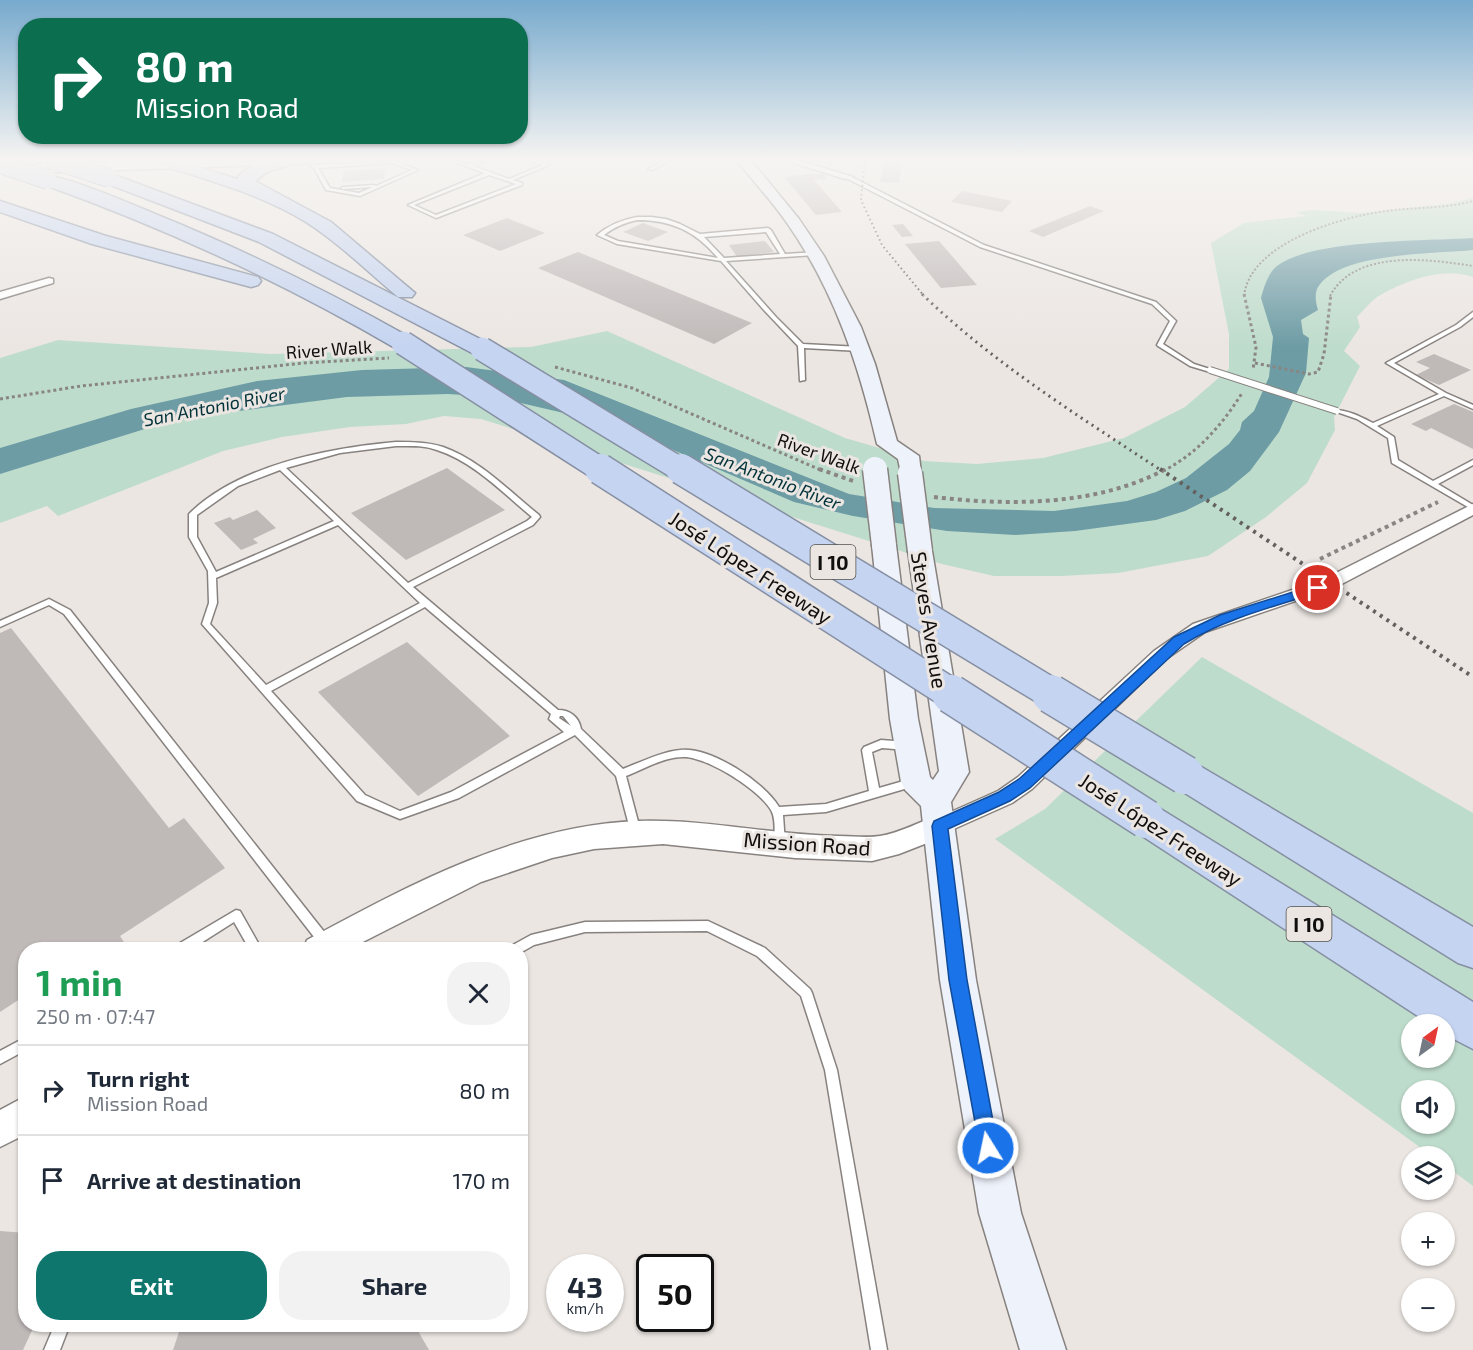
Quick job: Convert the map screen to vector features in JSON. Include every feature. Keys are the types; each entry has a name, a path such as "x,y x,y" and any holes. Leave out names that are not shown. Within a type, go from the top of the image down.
{"highway":[{"path":"44,221 99,240 259,284 317,309 366,321"},
{"name":"José López Freeway","path":"156,221 274,273 366,321 401,351 1473,1027"},
{"name":"José López Freeway","path":"222,221 266,238 471,343 1473,949"},
{"path":"316,221 471,343"}],"main road":[{"path":"794,221 815,253 863,350 878,398 887,444"},
{"name":"Steves Avenue","path":"930,803 954,772 920,551 908,456 887,444 874,456 904,719 909,746 930,803 958,980 1000,1213 1043,1350"}],"street":[{"path":"0,296 49,281"},
{"name":"Mission Road","path":"333,942 439,889 520,854 595,836 636,832 675,832 832,849 883,848 930,803 1005,797 1025,783 1160,655 1199,628 1330,584 1473,509"},
{"path":"0,1130 18,1118"}],"lane":[{"path":"625,221 618,222 600,235 617,242 722,260 815,253"},
{"path":"660,221 685,227 699,236 801,346 802,380"},
{"path":"933,221 982,246 1154,303 1173,321 1160,345 1192,365 1337,411 1372,426 1391,437 1395,460 1473,509"},
{"path":"699,236 768,230 783,255"},
{"path":"1473,314 1458,326 1389,363 1444,394 1473,406"},
{"path":"801,346 863,350"},
{"path":"1372,426 1444,394"},
{"path":"407,587 530,523 536,517 474,467 438,447 388,443 280,466 227,490 193,514 193,537 212,571 213,603 206,624 361,798 382,810 400,815 455,795 576,730"},
{"path":"1433,484 1473,462"},
{"path":"280,466 407,587 556,713 554,718 566,729 576,730 621,774 636,832"},
{"path":"212,577 339,522"},
{"path":"0,624 49,602 68,612 319,942"},
{"path":"264,690 426,603"},
{"path":"875,794 867,750 881,744 909,746"},
{"path":"621,774 683,753 703,754 718,761 758,791 777,811 780,845"},
{"path":"777,811 826,808 875,794 930,803"},
{"path":"192,942 236,915 251,942"},
{"path":"528,942 585,927 708,926 761,952 806,993 831,1070 879,1350"},
{"path":"0,1058 18,1048"},
{"path":"56,1347 61,1332"}],"path":[{"path":"1249,379 1255,363 1256,338 1245,303 1244,288 1250,272 1276,248 1348,221"},
{"path":"1255,363 1309,374 1318,372 1321,367 1333,287 1351,271 1363,267 1419,261 1473,266"},
{"name":"River Walk","path":"0,399 73,385 163,379 401,351"},
{"name":"River Walk","path":"547,365 609,379 796,461 857,482"},
{"path":"925,495 978,501 1035,501 1117,488 1149,478 1173,466 1217,429 1246,388"},
{"path":"1325,563 1320,560 1443,499"}],"green space":[{"path":"1262,221 1473,221 1473,277 1449,273 1411,281 1377,297 1357,317 1360,327 1344,351 1360,366 1334,417 1335,430 1307,483 1266,517 1208,556 1118,573 994,576 942,564 481,419 444,416 406,424 350,427 282,437 223,451 58,516 47,506 0,523 0,358 58,340 270,354 531,347 607,331 845,438 924,461 977,464 1043,458 1124,438 1185,407 1229,369 1229,334 1211,243 1244,223"},
{"path":"1202,657 1473,813 1473,1186 1455,1172 1455,1146 1418,1146 1402,1134 1455,1134 1455,1080 1401,1080 1401,1134 995,839 1045,809"}],"water":[{"name":"San Antonio River","path":"1473,238 1473,250 1413,254 1367,261 1346,267 1329,276 1317,290 1318,310 1301,320 1303,334 1309,338 1306,373 1279,432 1250,471 1227,490 1185,511 1156,520 1075,531 1015,535 947,531 853,516 794,502 615,425 495,397 448,394 347,397 177,419 0,474 0,448 131,409 257,381 362,370 466,367 564,380 849,494 934,508 1054,511 1127,501 1156,492 1186,478 1229,444 1240,430 1242,422 1254,411 1269,377 1273,337 1261,298 1269,276 1277,266 1294,257 1342,246"}],"building":[{"path":"499,221 515,221 545,233 500,251 463,235"},
{"path":"1053,221 1081,221 1043,237 1029,231"},
{"path":"643,223 668,232 648,241 623,232"},
{"path":"903,224 913,236 902,237 892,225"},
{"path":"765,241 774,252 737,257 729,245"},
{"path":"939,241 977,285 941,288 905,244"},
{"path":"578,252 752,323 714,344 538,268"},
{"path":"1434,354 1471,370 1439,385 1416,375 1430,368 1416,362"},
{"path":"1454,404 1473,412 1473,449 1431,428 1426,431 1411,424"},
{"path":"447,468 505,510 406,560 351,513"},
{"path":"257,510 276,528 253,539 258,543 241,550 214,523 230,517 233,520"},
{"path":"11,628 169,828 184,818 225,868 120,936 124,942 18,942 18,1000 0,1012 0,633"},
{"path":"407,642 510,736 418,796 318,692"},
{"path":"0,1231 18,1232 18,1332 31,1332 23,1350 0,1350"},
{"path":"179,1332 419,1332 429,1350 173,1350"}],"railway":[{"path":"871,221 882,245 923,295"},
{"path":"923,295 1008,366 1162,471"},
{"path":"1160,469 1473,677"}],"route":[{"path":"988,1148 958,980 940,826 1005,797 1025,783 1160,655 1179,640 1199,628 1225,618 1318,588"}]}
